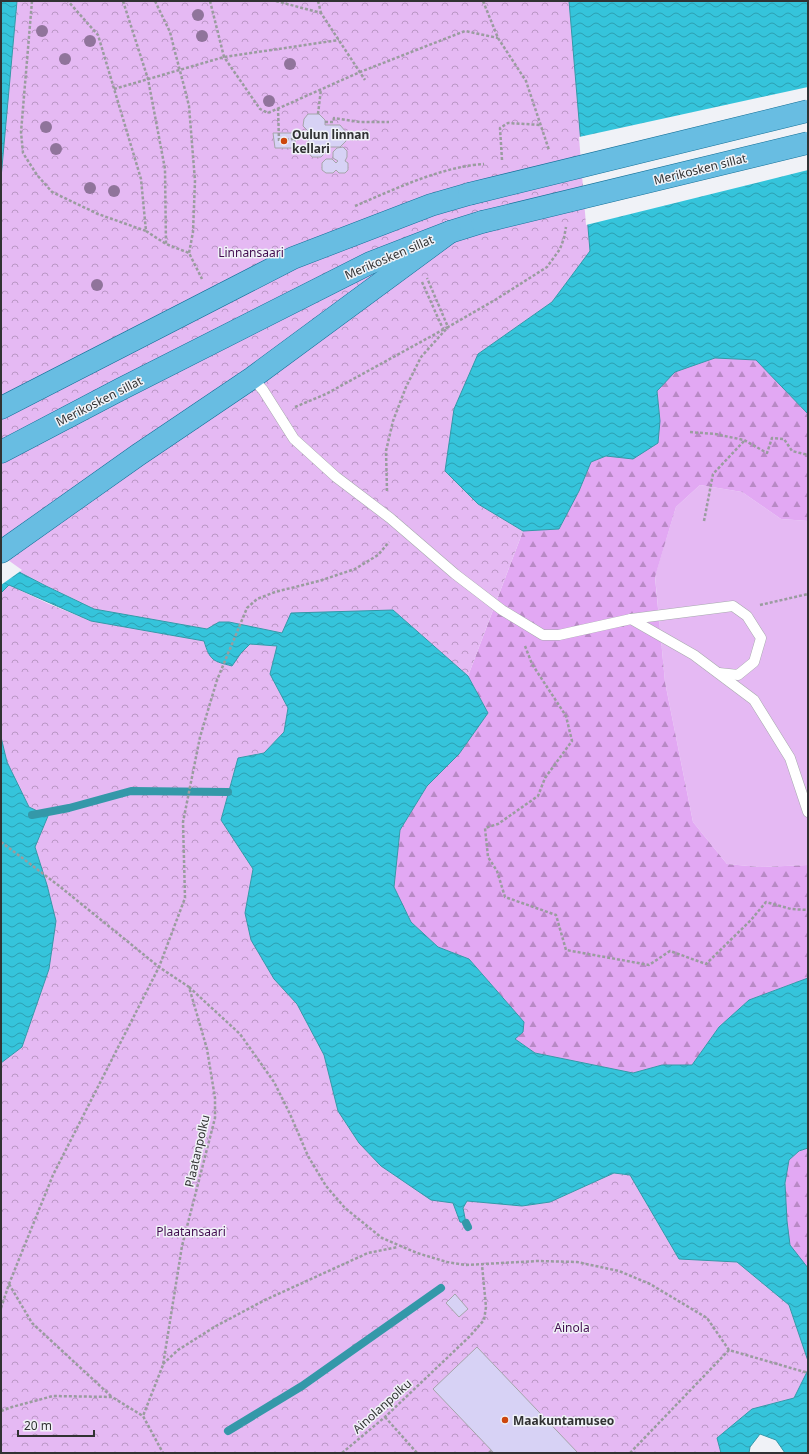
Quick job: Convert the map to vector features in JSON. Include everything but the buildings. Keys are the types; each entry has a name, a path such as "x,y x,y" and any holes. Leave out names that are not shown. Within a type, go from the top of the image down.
{"main road":[{"path":"1,408 293,258 431,205 469,194 808,111"},
{"name":"Merikosken sillat","path":"1,452 370,263 450,232 482,222 808,143"},
{"path":"1,552 138,455 252,378 450,232"}],"lane":[{"path":"252,378 263,390 294,439 336,477 390,518 455,574 502,610 543,635 559,636 631,618 733,606 747,616 762,638 754,662 738,675 719,673"},
{"path":"631,618 694,655 754,700 790,758 808,812"}],"path":[{"path":"32,1 21,132 23,153 37,175 52,192 98,214 146,232 166,244 189,254 202,279"},
{"path":"68,1 98,35 141,179 146,232"},
{"path":"123,1 148,79 165,169 166,244"},
{"path":"155,1 170,32 189,106 195,181 194,232 189,254"},
{"path":"210,1 224,57 260,109 268,113 360,72 465,31 498,38"},
{"path":"276,1 322,12"},
{"path":"318,1 322,12 365,80"},
{"path":"483,1 498,38 526,81 550,155"},
{"path":"114,89 224,57 339,40"},
{"path":"318,114 321,89"},
{"path":"278,108 279,141 300,138"},
{"path":"325,122 333,122 334,118 360,122 389,122"},
{"path":"502,163 500,128 508,123 541,125"},
{"path":"278,414 326,394 495,300 547,267 560,249 567,225"},
{"path":"425,274 448,327"},
{"path":"420,278 443,329"},
{"path":"1,1308 9,1284 53,1176 159,968 185,898 183,822 200,737 217,680 247,608 258,598 356,569 378,555 390,540 390,518 386,482 386,452 393,421 406,387 421,357 448,327"},
{"path":"690,432 715,434 744,440 767,454 772,438 784,439 792,450 808,455"},
{"path":"704,521 713,474 744,440"},
{"path":"738,610 808,594"},
{"path":"514,618 532,664 566,716 572,741 545,778 538,796 498,824 485,828 488,857 497,871 505,897 556,915 566,950 649,965 670,952 706,964 751,920 766,902 791,909 808,910"},
{"path":"1,842 58,885 159,968 189,987 240,1034 274,1082 308,1156 326,1186 345,1208 382,1238 399,1246 447,1262 465,1265 538,1261 577,1262 618,1271 650,1284 707,1318 729,1350 808,1373"},
{"name":"Plaatanpolku","path":"143,1416 163,1364 182,1246 215,1118 215,1098 207,1049 189,987"},
{"path":"163,1364 178,1350 216,1326 265,1300 368,1253 399,1246"},
{"name":"Ainolanpolku","path":"342,1453 385,1417 469,1337 484,1320 486,1307 482,1265"},
{"path":"9,1284 32,1323 112,1397 143,1416 163,1453"},
{"path":"630,1453 729,1350"},
{"path":"1,1411 53,1396 112,1397"},
{"path":"385,1417 416,1453"},
{"path":"489,1453 492,1450"}],"green space":[{"name":"Linnansaari","path":"17,1 569,1 590,251 552,302 478,354 478,504 523,531 468,676 393,610 282,633 229,622 219,622 207,629 94,609 21,573 1,557 1,178"},
{"path":"715,358 756,360 808,414 808,521 781,519 742,492 700,485 676,507 655,577 665,682 693,822 727,864 759,867 808,865 808,978 749,1000 719,1027 692,1065 662,1065 633,1073 535,1053 515,1039 524,1022 469,959 438,947 411,922 394,887 400,830 427,786 459,754 488,713 468,676 523,531 559,529 579,491 591,462 606,456 633,459 660,421 657,391 674,372"},
{"path":"700,485 742,492 781,519 808,521 808,865 759,867 727,864 693,822 665,682 655,576 676,507"},
{"name":"Plaatansaari","path":"9,585 49,604 91,621 204,641 206,647 241,653 250,644 277,646 270,674 288,708 284,732 264,753 238,758 221,820 253,869 245,913 274,979 297,1004 324,1055 338,1111 359,1143 381,1166 431,1199 453,1203 460,1221 465,1223 463,1208 467,1201 522,1206 550,1202 614,1173 630,1175 679,1259 737,1262 789,1305 808,1361 808,1370 794,1398 752,1409 717,1438 721,1453 1,1453 1,1063 22,1047 49,969 47,885 35,847 48,816 29,807 7,762 1,737 1,593"},
{"path":"808,1148 808,1268 793,1249 789,1240 785,1188 786,1175 790,1159 798,1152"}],"water":[{"path":"1,1 17,1 1,178"},
{"path":"569,1 808,1 808,414 756,360 715,358 675,372 657,391 660,421 658,443 633,459 606,456 591,462 579,491 559,529 523,531 478,504 445,471 454,409 478,354 552,302 590,251"},
{"path":"1,557 21,573 94,609 207,629 219,622 229,622 282,633 291,613 393,610 468,676 488,713 459,754 427,786 400,830 394,887 411,922 438,947 469,959 524,1022 523,1032 515,1039 535,1053 633,1073 662,1065 692,1065 719,1027 749,1000 808,978 808,1148 799,1151 789,1160 785,1183 790,1245 808,1268 808,1361 789,1305 737,1262 679,1259 630,1175 614,1173 550,1202 522,1206 467,1201 463,1208 466,1223 460,1222 453,1203 431,1200 381,1166 359,1143 338,1111 324,1055 297,1004 274,979 251,940 245,913 253,869 221,820 238,758 264,753 284,732 288,708 270,674 277,646 250,644 241,653 232,666 220,663 213,659 208,653 204,641 91,621 9,585 1,593"},
{"path":"1,737 7,762 29,807 48,816 35,847 56,921 49,969 22,1047 1,1063"},
{"path":"808,1370 808,1453 785,1453 776,1440 760,1434 750,1447 749,1453 721,1453 717,1438 752,1409 794,1398"}],"pier":[{"path":"808,87 808,170 586,225 579,137"},
{"path":"1,555 22,570 1,585"}],"waterway":[{"path":"32,815 69,808 131,791 228,792"},
{"path":"466,1223 468,1227"},
{"path":"228,1431 302,1386 441,1288"}],"place":[{"name":"Oulun linnan kellari","path":"284,141"},
{"name":"Maakuntamuseo","path":"505,1420"}],"park label":[{"name":"Ainola","path":"572,1327"}]}
